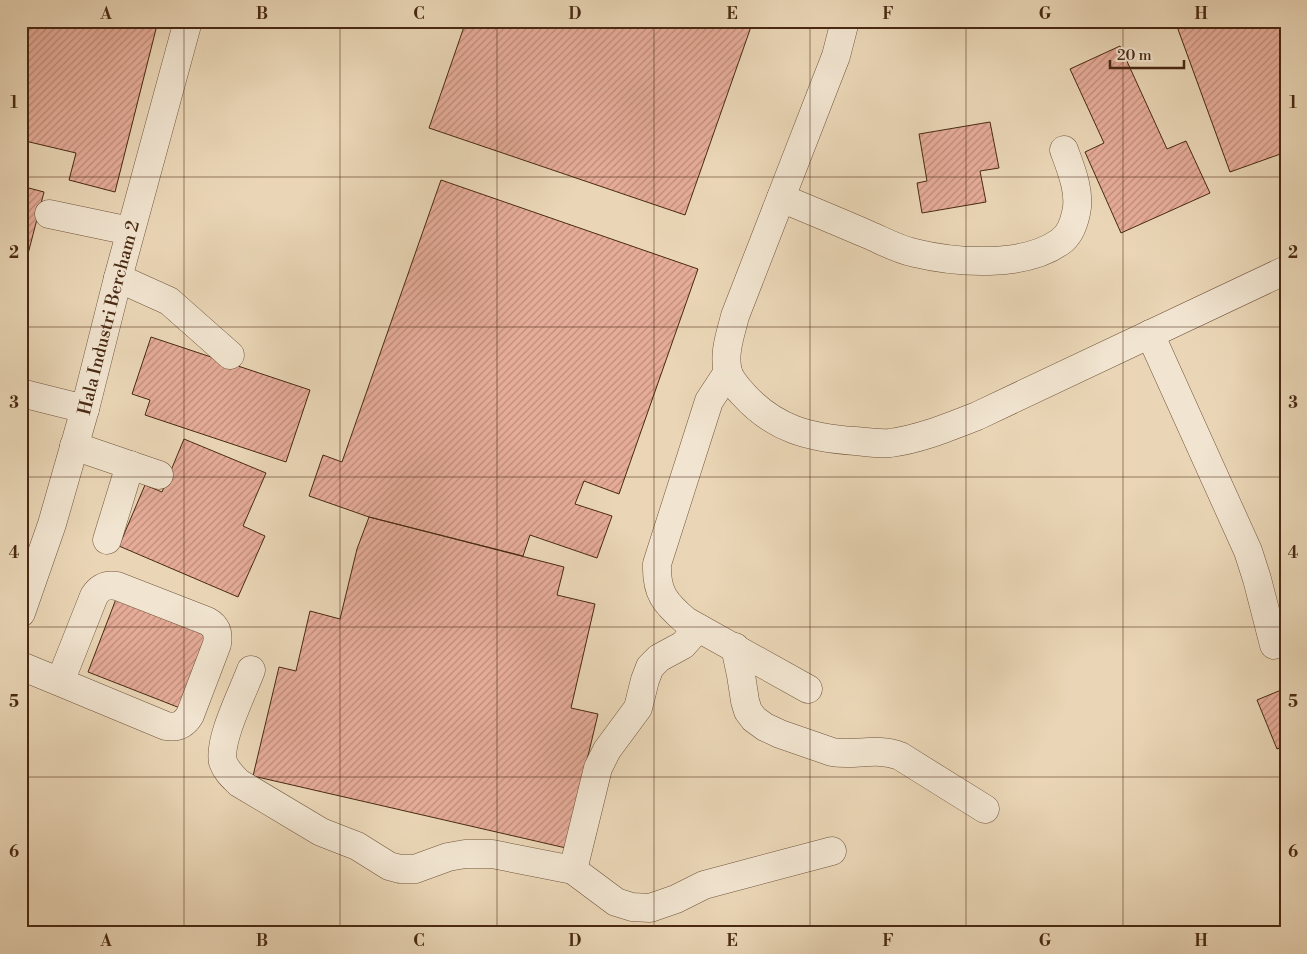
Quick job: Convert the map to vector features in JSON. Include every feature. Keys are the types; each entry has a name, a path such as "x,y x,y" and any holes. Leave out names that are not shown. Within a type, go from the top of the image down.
{"street":[{"name":"Hala Industri Bercham 2","path":"21,613 52,524 85,409 130,231 188,21"},
{"path":"845,21 836,56 735,316 727,346 728,372 739,390 753,406 770,419 791,429 816,437 847,441 889,443 938,431 977,416 1286,270"},
{"path":"781,198 914,253 971,261 1006,260 1038,254 1061,242 1073,226 1077,211 1076,192 1073,172 1064,150"},
{"path":"49,214 130,231"},
{"path":"118,278 169,301 230,354"},
{"path":"1150,334 1248,551 1274,645"},
{"path":"728,372 709,401 657,564 657,580 661,592 671,608 686,621 808,689"},
{"path":"21,393 85,409"},
{"path":"74,446 159,475"},
{"path":"107,540 130,465"},
{"path":"21,666 166,726 180,726 186,722 217,644 219,637 217,630 213,624 207,621 118,586 110,584 103,586 94,596 60,682"},
{"path":"573,870 598,768 604,756 638,708 650,667 659,658 683,645 698,628"},
{"path":"735,648 748,710 754,720 765,727 832,752 842,754 879,751 894,754 984,809"},
{"path":"252,670 225,735 224,762 230,774 239,783 321,832 357,846 389,866 416,869 448,857 465,854 492,854 573,870 616,902 632,907 650,908 676,900 704,885 832,851"}],"building":[{"path":"21,21 158,21 115,192 69,180 76,153 21,140"},
{"path":"466,21 753,21 685,215 429,128"},
{"path":"1175,21 1286,21 1286,152 1230,172"},
{"path":"1120,46 1167,149 1186,141 1210,193 1121,233 1085,152 1104,143 1070,69"},
{"path":"990,122 999,168 980,171 986,202 922,213 917,183 927,181 919,134"},
{"path":"441,180 698,269 619,494 584,481 575,504 612,516 597,558 530,535 523,556 369,517 309,496 323,455 342,462"},
{"path":"21,186 44,192 21,281"},
{"path":"151,337 310,390 286,462 145,415 150,400 132,394"},
{"path":"184,439 266,473 243,526 265,536 238,597 119,546 145,485 162,492"},
{"path":"369,517 564,567 557,595 595,604 571,708 598,714 566,848 253,776 279,667 296,671 310,611 340,619 357,549"},
{"path":"116,599 209,635 180,708 88,672"},
{"path":"1286,688 1286,746 1277,749 1257,700"}]}
